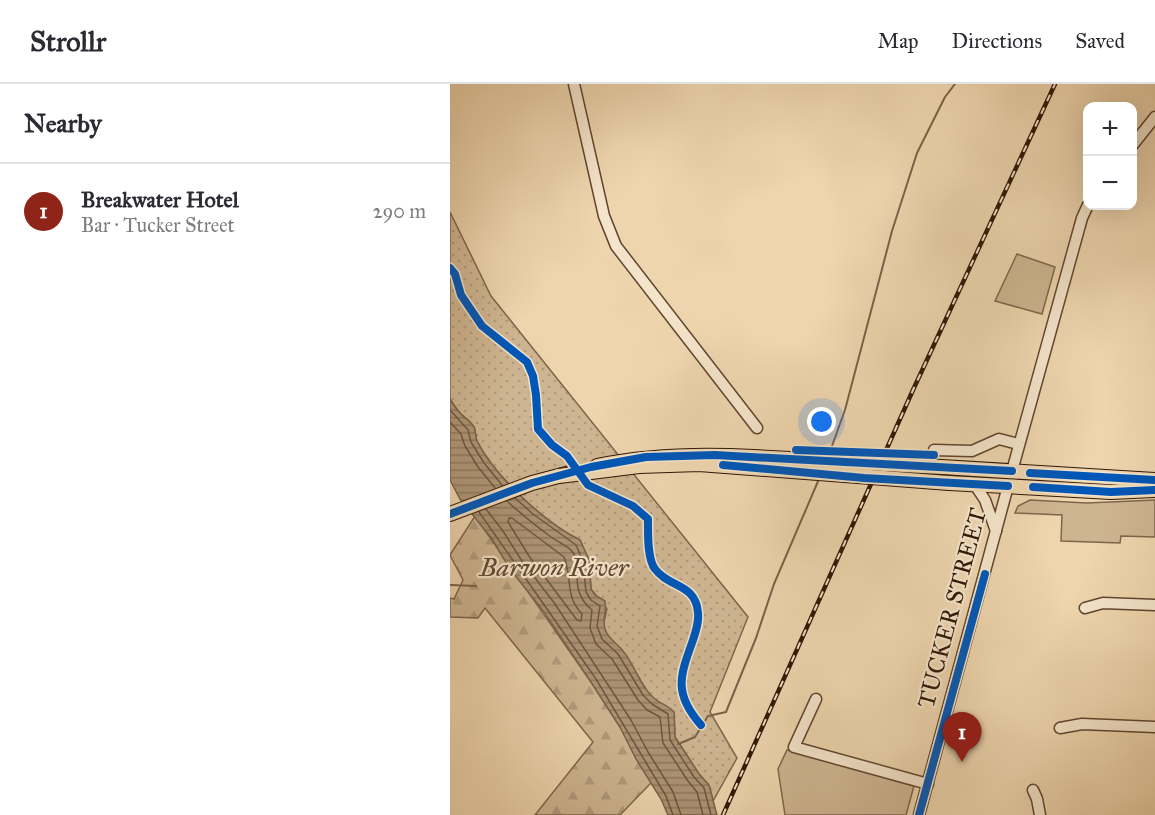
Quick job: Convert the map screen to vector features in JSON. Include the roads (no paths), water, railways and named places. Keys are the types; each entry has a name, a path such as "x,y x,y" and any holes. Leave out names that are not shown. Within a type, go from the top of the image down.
{"main road":[{"path":"450,514 493,496 559,476 618,462 679,455 715,455 1155,480"},
{"path":"559,476 639,466 699,464 975,485 1111,492 1155,490"},
{"name":"TUCKER STREET","path":"1008,486 1012,471"}],"street":[{"path":"574,84 604,216 616,246 757,428"},
{"path":"1137,140 1155,117"},
{"name":"TUCKER STREET","path":"1012,471 1086,210"},
{"path":"934,450 972,451 999,439 1018,444"},
{"path":"975,485 986,500 996,531"},
{"name":"TUCKER STREET","path":"919,815 1008,486"},
{"path":"1085,608 1103,603 1155,605"},
{"path":"816,699 794,747 928,784"},
{"path":"1060,728 1082,724 1155,727"},
{"path":"1033,790 1038,799 1040,815"}],"water":[{"name":"Barwon River","path":"450,399 473,425 477,441 495,469 537,510 580,540 589,560 591,589 595,595 605,601 604,626 606,632 621,648 650,694 674,712 675,737 699,774 709,785 717,815 668,815 620,727 591,682 544,612 510,569 492,539 460,499 450,480"}],"waterway":[{"path":"828,457 845,410 892,231 917,153 945,97 955,84"},
{"path":"678,744 695,737 708,716 726,712 756,638 774,584 819,479"},
{"path":"450,585 476,586"}],"railway":[{"path":"723,815 913,390 1055,84"}],"place":[{"name":"Breakwater Hotel","path":"962,762"}]}
